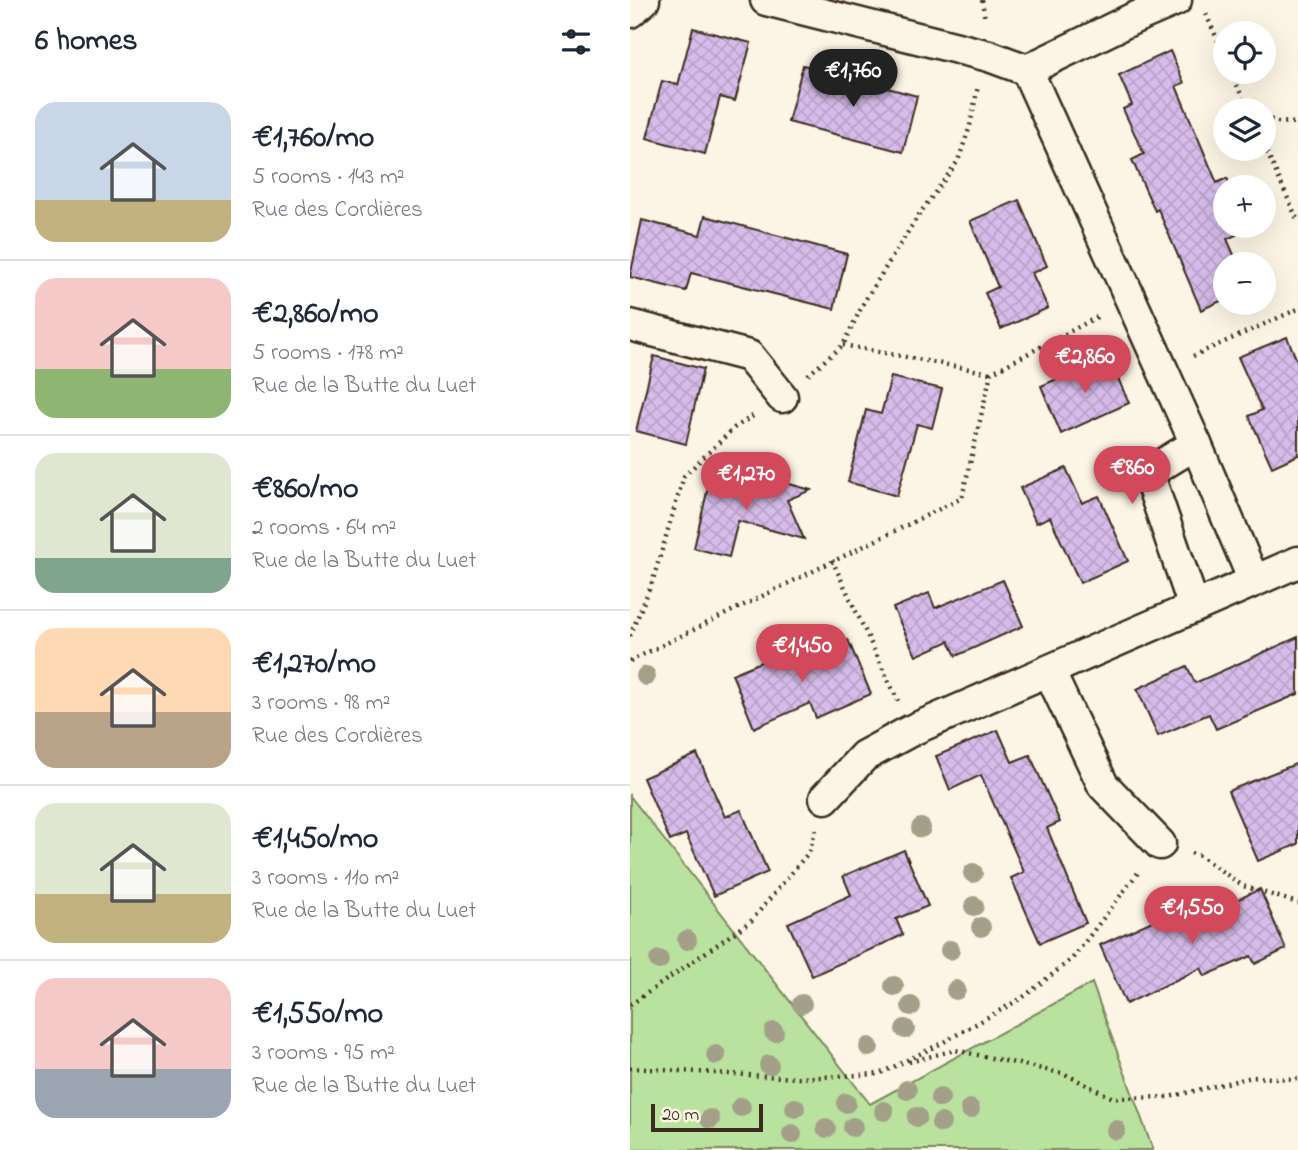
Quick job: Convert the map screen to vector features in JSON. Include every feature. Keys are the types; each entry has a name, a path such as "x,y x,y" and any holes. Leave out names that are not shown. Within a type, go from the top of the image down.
{"street":[{"path":"630,12 644,0"},
{"path":"766,0 989,56 1027,70 1176,0"},
{"path":"1027,70 1196,444 1254,581"},
{"path":"630,325 749,356 782,397"},
{"path":"1194,607 1148,473 1196,444"},
{"path":"825,798 864,756 912,730 1298,562"},
{"path":"1049,671 1103,785 1160,844"}],"path":[{"path":"630,636 653,580 684,477 734,428 782,397 843,345 864,302 918,216 958,161 989,56 982,0"},
{"path":"1205,12 1213,30"},
{"path":"1276,121 1298,123"},
{"path":"1271,161 1298,221"},
{"path":"843,345 991,373 1130,300"},
{"path":"1161,370 1298,309"},
{"path":"630,661 962,498 991,373"},
{"path":"832,560 912,730"},
{"path":"630,1005 751,921 809,852 825,798"},
{"path":"630,1068 798,1078 879,1074 943,1043 1022,998 1072,959 1160,844 1200,856 1243,886 1298,903"},
{"path":"898,1065 955,1050 1065,1074 1113,1098 1169,1097 1252,1077 1298,1079"}],"green space":[{"path":"630,796 870,1104 1092,983 1153,1150 630,1150"}],"building":[{"path":"693,28 751,43 735,101 720,97 705,154 647,138 662,81 678,85"},
{"path":"1170,51 1184,83 1176,86 1214,175 1213,238 1229,238 1227,239 1233,252 1213,252 1213,304 1201,310 1158,209 1155,211 1132,160 1144,154 1123,109 1132,105 1119,75"},
{"path":"803,65 917,96 903,152 788,122"},
{"path":"1019,200 1047,266 1032,273 1048,308 1001,329 985,293 998,287 970,221"},
{"path":"705,216 847,254 834,309 691,273 686,291 630,277 642,220 700,235"},
{"path":"1287,337 1298,363 1298,455 1272,467 1249,416 1262,410 1238,357"},
{"path":"654,356 703,369 686,444 636,431"},
{"path":"1108,356 1129,403 1061,434 1041,386"},
{"path":"891,377 942,389 932,428 917,424 897,496 848,482 866,410 881,414"},
{"path":"1066,468 1082,503 1099,496 1128,561 1080,583 1050,517 1036,523 1020,488"},
{"path":"750,473 811,490 787,500 804,539 738,521 729,557 694,548 709,483 745,491"},
{"path":"1003,580 1023,626 956,656 949,641 916,656 893,608 929,593 935,608"},
{"path":"1298,637 1298,694 1216,729 1209,714 1158,736 1137,689 1187,666 1195,683"},
{"path":"848,640 871,694 816,718 810,703 754,728 732,674 787,651 793,664"},
{"path":"998,730 1012,762 1030,755 1060,822 1047,828 1086,923 1040,943 1011,878 1024,872 981,775 950,790 936,756"},
{"path":"697,754 725,817 741,810 768,872 714,896 686,834 670,841 643,778"},
{"path":"1298,763 1298,844 1258,861 1228,791"},
{"path":"904,850 928,906 896,919 903,935 812,976 788,923 851,895 843,876"},
{"path":"1260,889 1286,949 1255,964 1251,956 1205,976 1201,968 1126,1004 1100,945 1176,910 1183,925"}]}
